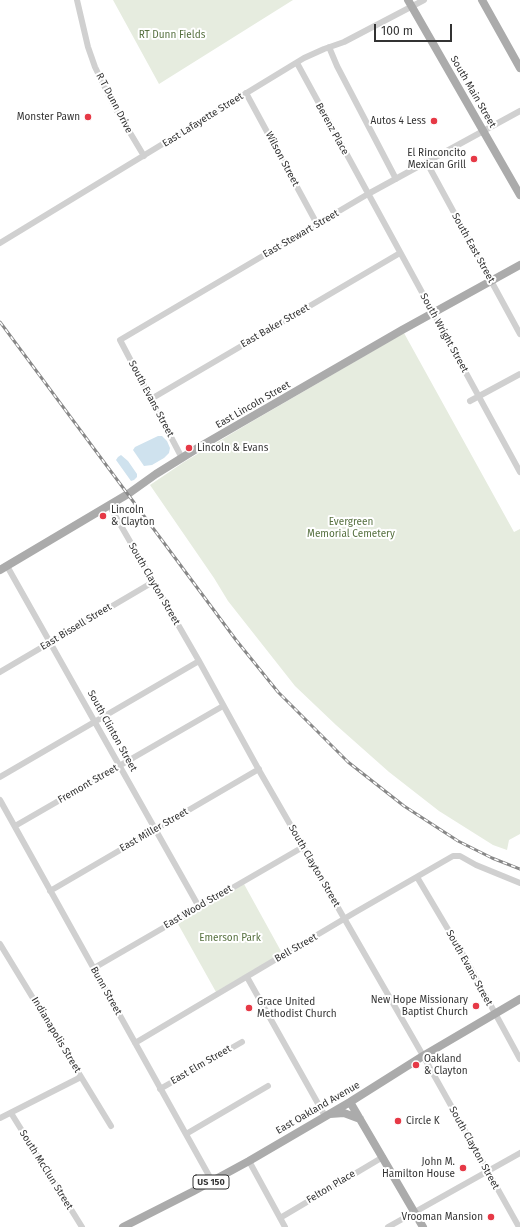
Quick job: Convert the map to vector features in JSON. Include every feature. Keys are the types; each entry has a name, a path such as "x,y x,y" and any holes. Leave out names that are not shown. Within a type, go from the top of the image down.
{"main road":[{"path":"482,0 520,68"},
{"name":"South Main Street","path":"410,4 519,192"},
{"name":"East Lincoln Street","path":"3,568 109,505 182,458 433,312 520,265"},
{"name":"East Oakland Avenue","path":"123,1227 249,1161 520,999"},
{"path":"350,1102 423,1227"},
{"path":"326,1115 344,1113 360,1119"}],"street":[{"name":"R T Dunn Drive","path":"77,0 88,47 95,67 114,106 144,156"},
{"name":"East Lafayette Street","path":"0,243 297,63 317,52 344,42 407,8 410,4 424,0"},
{"path":"330,47 337,66 396,179"},
{"name":"Berenz Place","path":"297,63 368,194"},
{"name":"Wilson Street","path":"246,93 317,224"},
{"name":"East Stewart Street","path":"120,340 368,194 520,112"},
{"name":"South East Street","path":"427,163 520,334"},
{"name":"South Wright Street","path":"368,194 479,396 518,462 520,472"},
{"name":"East Baker Street","path":"151,399 400,253"},
{"name":"South Evans Street","path":"120,340 182,458"},
{"path":"470,401 520,374"},
{"name":"South Clayton Street","path":"109,505 199,661 223,706 519,1227"},
{"name":"South Clinton Street","path":"3,568 50,642 199,907"},
{"name":"East Bissell Street","path":"0,672 153,582"},
{"path":"0,778 199,661"},
{"name":"Fremont Street","path":"15,826 223,706"},
{"name":"East Miller Street","path":"50,891 259,769"},
{"name":"Bunn Street","path":"0,800 212,1181"},
{"name":"East Wood Street","path":"94,968 303,847"},
{"name":"Bell Street","path":"135,1043 453,856 458,855 476,865 520,883"},
{"name":"South Evans Street","path":"417,877 465,958 520,1059"},
{"name":"Indianapolis Street","path":"0,944 111,1126"},
{"path":"247,977 326,1115"},
{"name":"East Elm Street","path":"160,1089 242,1042"},
{"path":"0,1118 81,1077"},
{"path":"186,1134 268,1086"},
{"name":"South McClun Street","path":"10,1113 82,1227"},
{"path":"388,1227 520,1153"},
{"name":"Felton Place","path":"280,1218 383,1157"},
{"path":"249,1161 285,1227"}],"green space":[{"name":"RT Dunn Fields","path":"113,0 293,0 159,84"},
{"name":"Evergreen Memorial Cemetery","path":"404,333 514,532 520,529 520,834 509,840 507,850 493,845 439,811 389,772 295,686 228,601 214,578 150,485 184,462"},
{"name":"Emerson Park","path":"244,884 282,953 216,992 178,924"}],"water":[{"path":"158,436 162,436 167,441 170,448 169,453 164,458 152,465 144,466 133,450 135,447"},
{"path":"121,455 128,461 137,474 137,477 134,480 131,481 116,460"}],"railway":[{"path":"0,322 236,640 278,692 348,762 404,806 458,841 492,858 520,869"}],"place":[{"name":"Monster Pawn","path":"88,117"},
{"name":"Autos 4 Less","path":"434,121"},
{"name":"El Rinconcito Mexican Grill","path":"474,159"},
{"name":"Lincoln & Evans","path":"189,448"},
{"name":"Lincoln & Clayton","path":"103,516"},
{"name":"New Hope Missionary Baptist Church","path":"476,1006"},
{"name":"Grace United Methodist Church","path":"249,1008"},
{"name":"Oakland & Clayton","path":"416,1065"},
{"name":"Circle K","path":"398,1121"},
{"name":"John M. Hamilton House","path":"463,1168"},
{"name":"Vrooman Mansion","path":"491,1217"}]}
